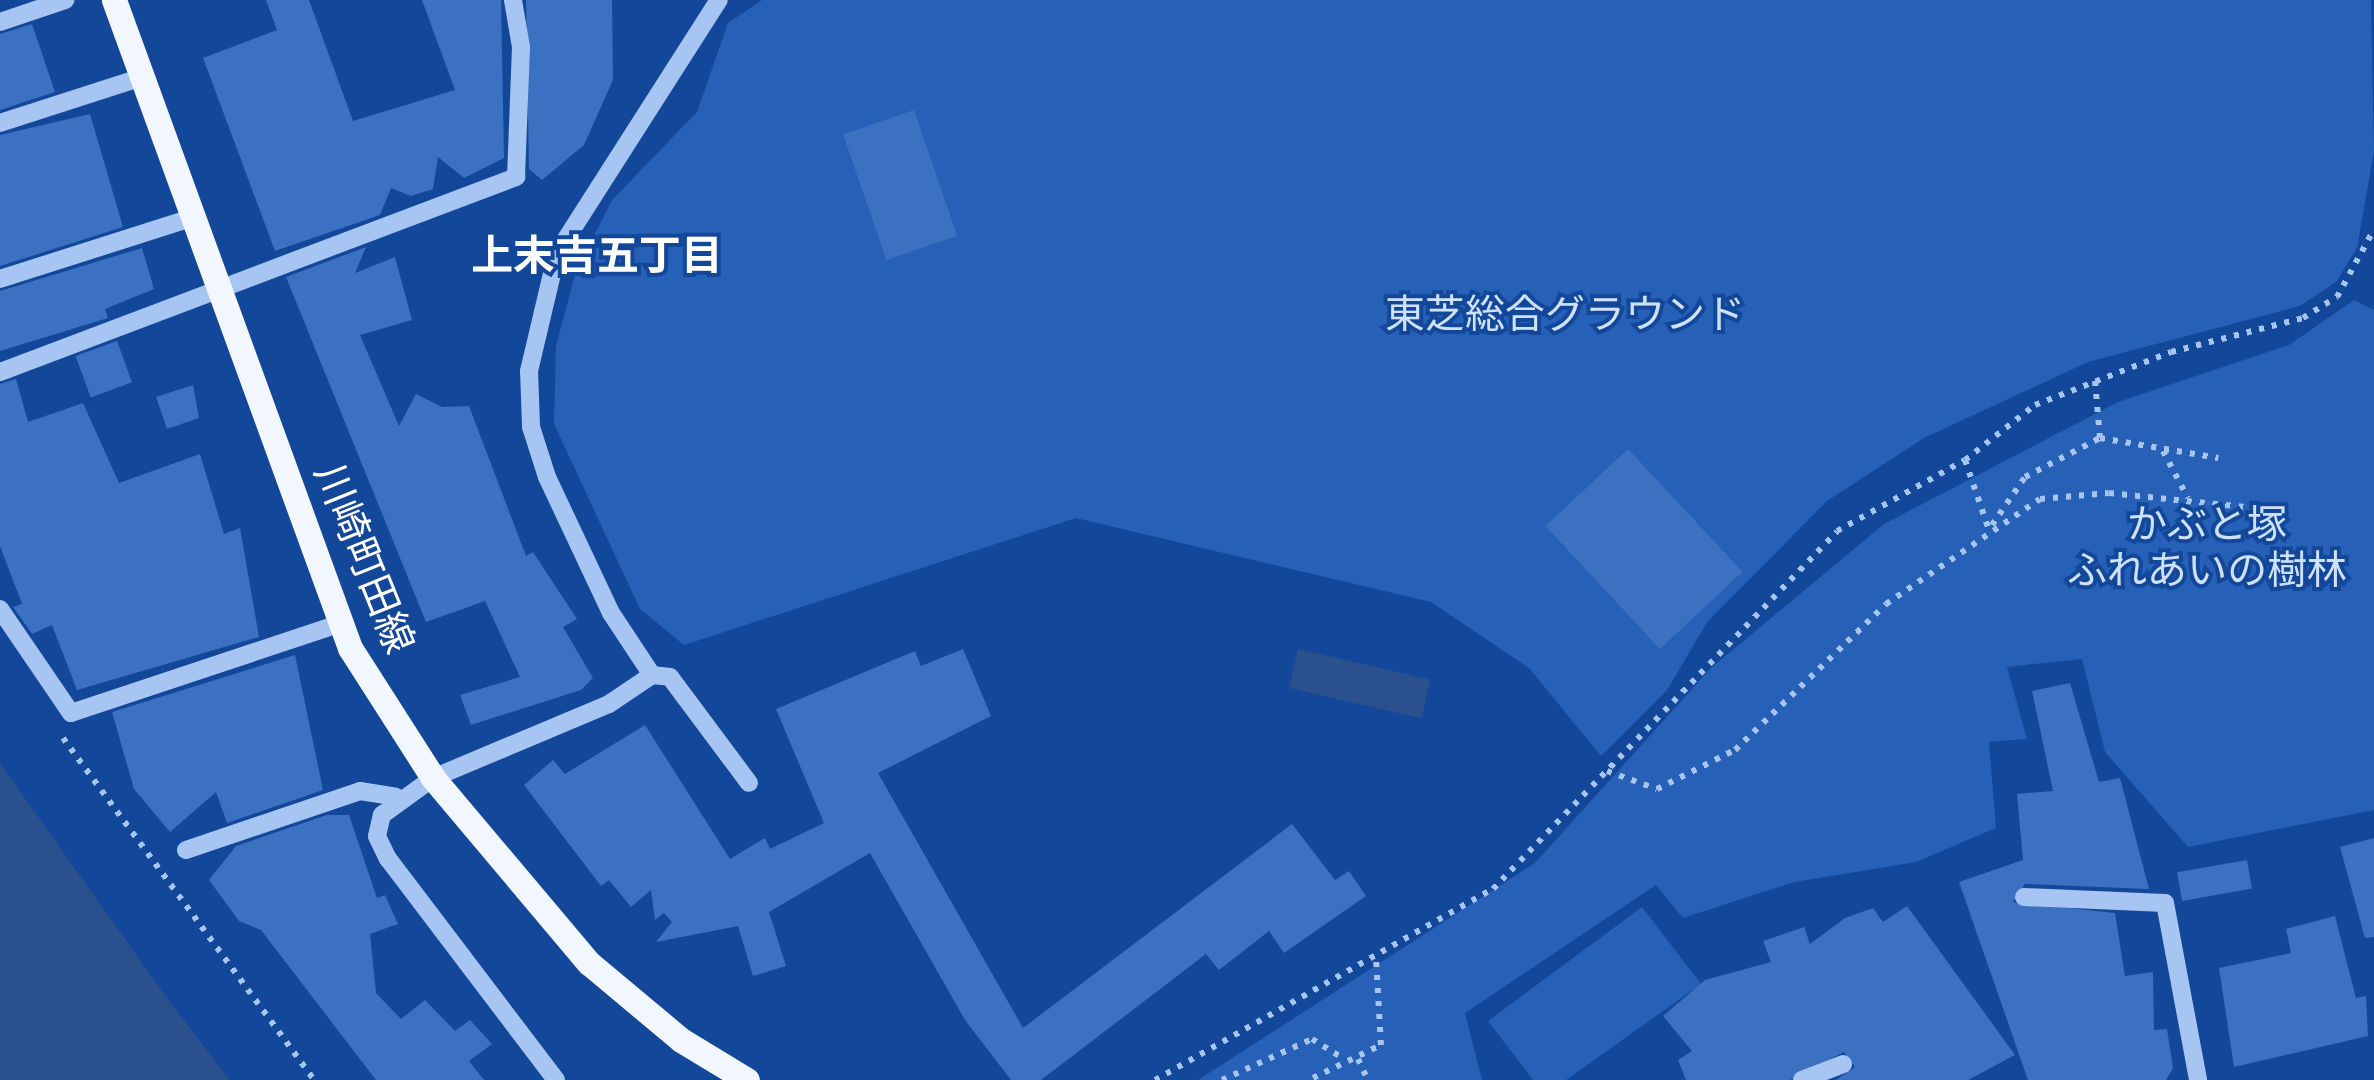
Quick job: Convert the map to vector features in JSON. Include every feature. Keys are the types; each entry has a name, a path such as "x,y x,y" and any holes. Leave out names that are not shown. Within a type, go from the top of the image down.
{"main road":[{"name":"川崎町田線","path":"114,0 342,623 432,778 590,963 681,1040 747,1080"}],"street":[{"path":"0,22 66,0"},
{"path":"0,372 516,177 521,47 513,0"},
{"path":"652,675 611,614 548,477 532,427 529,371 557,253 719,0"},
{"path":"0,122 142,77"},
{"path":"0,279 194,217"},
{"path":"0,609 71,712 342,623"},
{"path":"556,1080 388,858 376,836 396,797 432,778 609,704 652,675 670,677 750,783"},
{"path":"186,850 360,791 396,797"},
{"path":"2024,898 2164,902 2197,1075"},
{"path":"1802,1080 1843,1064"}],"path":[{"path":"1155,1080 1493,889 1836,531 1965,460 2035,404 2095,381 2303,318 2337,297 2374,230"},
{"path":"2095,381 2100,438"},
{"path":"1989,530 2025,477 2100,438 2218,458"},
{"path":"2163,450 2189,499"},
{"path":"1965,460 1989,530"},
{"path":"1606,770 1657,788 1735,750 1886,604 1989,530 2040,499 2189,499 2274,510"},
{"path":"50,719 314,1080"},
{"path":"1222,1080 1312,1039 1342,1058 1358,1060 1381,1045 1376,958"},
{"path":"1312,1078 1342,1058"},
{"path":"1358,1060 1368,1080"}],"green space":[{"name":"東芝総合グラウンド","path":"762,0 2371,0 2374,151 2357,248 2336,282 2300,306 2088,362 1924,438 1827,501 1708,621 1667,690 1601,756 1529,668 1431,602 1076,518 684,645 640,609 554,424 556,346 576,271 612,200 697,112 728,23"},
{"name":"かぶと塚 ふれあいの樹林","path":"2354,300 2374,310 2374,810 2188,847 2105,752 2082,659 2007,667 2027,739 1989,742 1996,828 1916,862 1794,882 1683,918 1656,885 1465,1013 1482,1080 1198,1080 1535,863 1711,668 1884,524 2118,402 2289,345"},
{"path":"1642,907 1701,984 1566,1080 1533,1080 1488,1021"}],"shaded area":[{"path":"1298,649 1431,680 1422,719 1289,688"},
{"path":"0,763 169,1001 230,1080 0,1080"}],"building":[{"path":"266,0 309,0 353,121 455,90 422,0 501,0 504,158 464,178 438,157 433,189 411,196 391,188 380,215 275,251 203,58 277,30"},
{"path":"526,0 612,0 613,80 584,145 542,180 529,169"},
{"path":"32,24 55,92 0,110 0,34"},
{"path":"914,110 957,236 886,260 843,134"},
{"path":"90,114 123,227 0,266 0,135"},
{"path":"366,247 355,273 395,257 412,320 360,335 399,426 416,394 442,407 469,406 526,556 533,552 577,619 563,627 593,678 581,690 471,725 460,695 520,677 485,601 426,622 286,277"},
{"path":"142,248 154,289 105,309 108,318 0,351 0,291"},
{"path":"117,341 132,382 91,397 76,356"},
{"path":"16,379 28,422 83,403 119,483 200,454 224,534 240,528 259,637 77,690 52,625 32,634 13,607 22,604 0,546 0,384"},
{"path":"193,385 199,418 167,429 156,397"},
{"path":"1628,449 1743,572 1660,649 1545,526"},
{"path":"963,649 991,716 878,773 1023,1028 1292,824 1335,880 1349,871 1366,896 1284,953 1269,931 1219,970 1206,954 1041,1080 1011,1080 965,1020 870,853 769,912 786,966 753,976 738,926 656,942 672,922 664,913 655,920 651,890 631,907 609,880 601,886 524,785 553,760 565,774 645,725 730,859 765,838 770,849 824,823 776,709 915,651 921,666"},
{"path":"295,655 323,790 227,823 216,792 170,832 134,789 112,712"},
{"path":"2070,683 2099,782 2120,778 2149,889 2025,884 2013,902 2115,913 2125,976 2153,972 2154,1030 2167,1029 2173,1068 2166,1080 2028,1080 1959,882 2023,860 2017,794 2053,791 2032,691"},
{"path":"327,815 349,815 377,898 385,895 398,924 370,934 376,993 401,1019 425,1000 455,1031 470,1020 492,1044 469,1061 484,1080 376,1080 261,930 239,921 209,880 236,846"},
{"path":"2374,838 2374,937 2365,938 2340,847"},
{"path":"2247,860 2252,889 2182,901 2177,872"},
{"path":"1907,906 2015,1055 1968,1080 1836,1080 1855,1067 1844,1052 1790,1080 1686,1080 1678,1060 1692,1051 1663,1016 1705,980 1771,962 1763,941 1804,927 1810,944 1845,918 1873,908 1883,922"},
{"path":"2335,916 2356,998 2366,996 2368,1036 2234,1067 2219,968 2291,953 2286,929"}],"district":[{"name":"上末吉五丁目","path":"597,257"}]}
